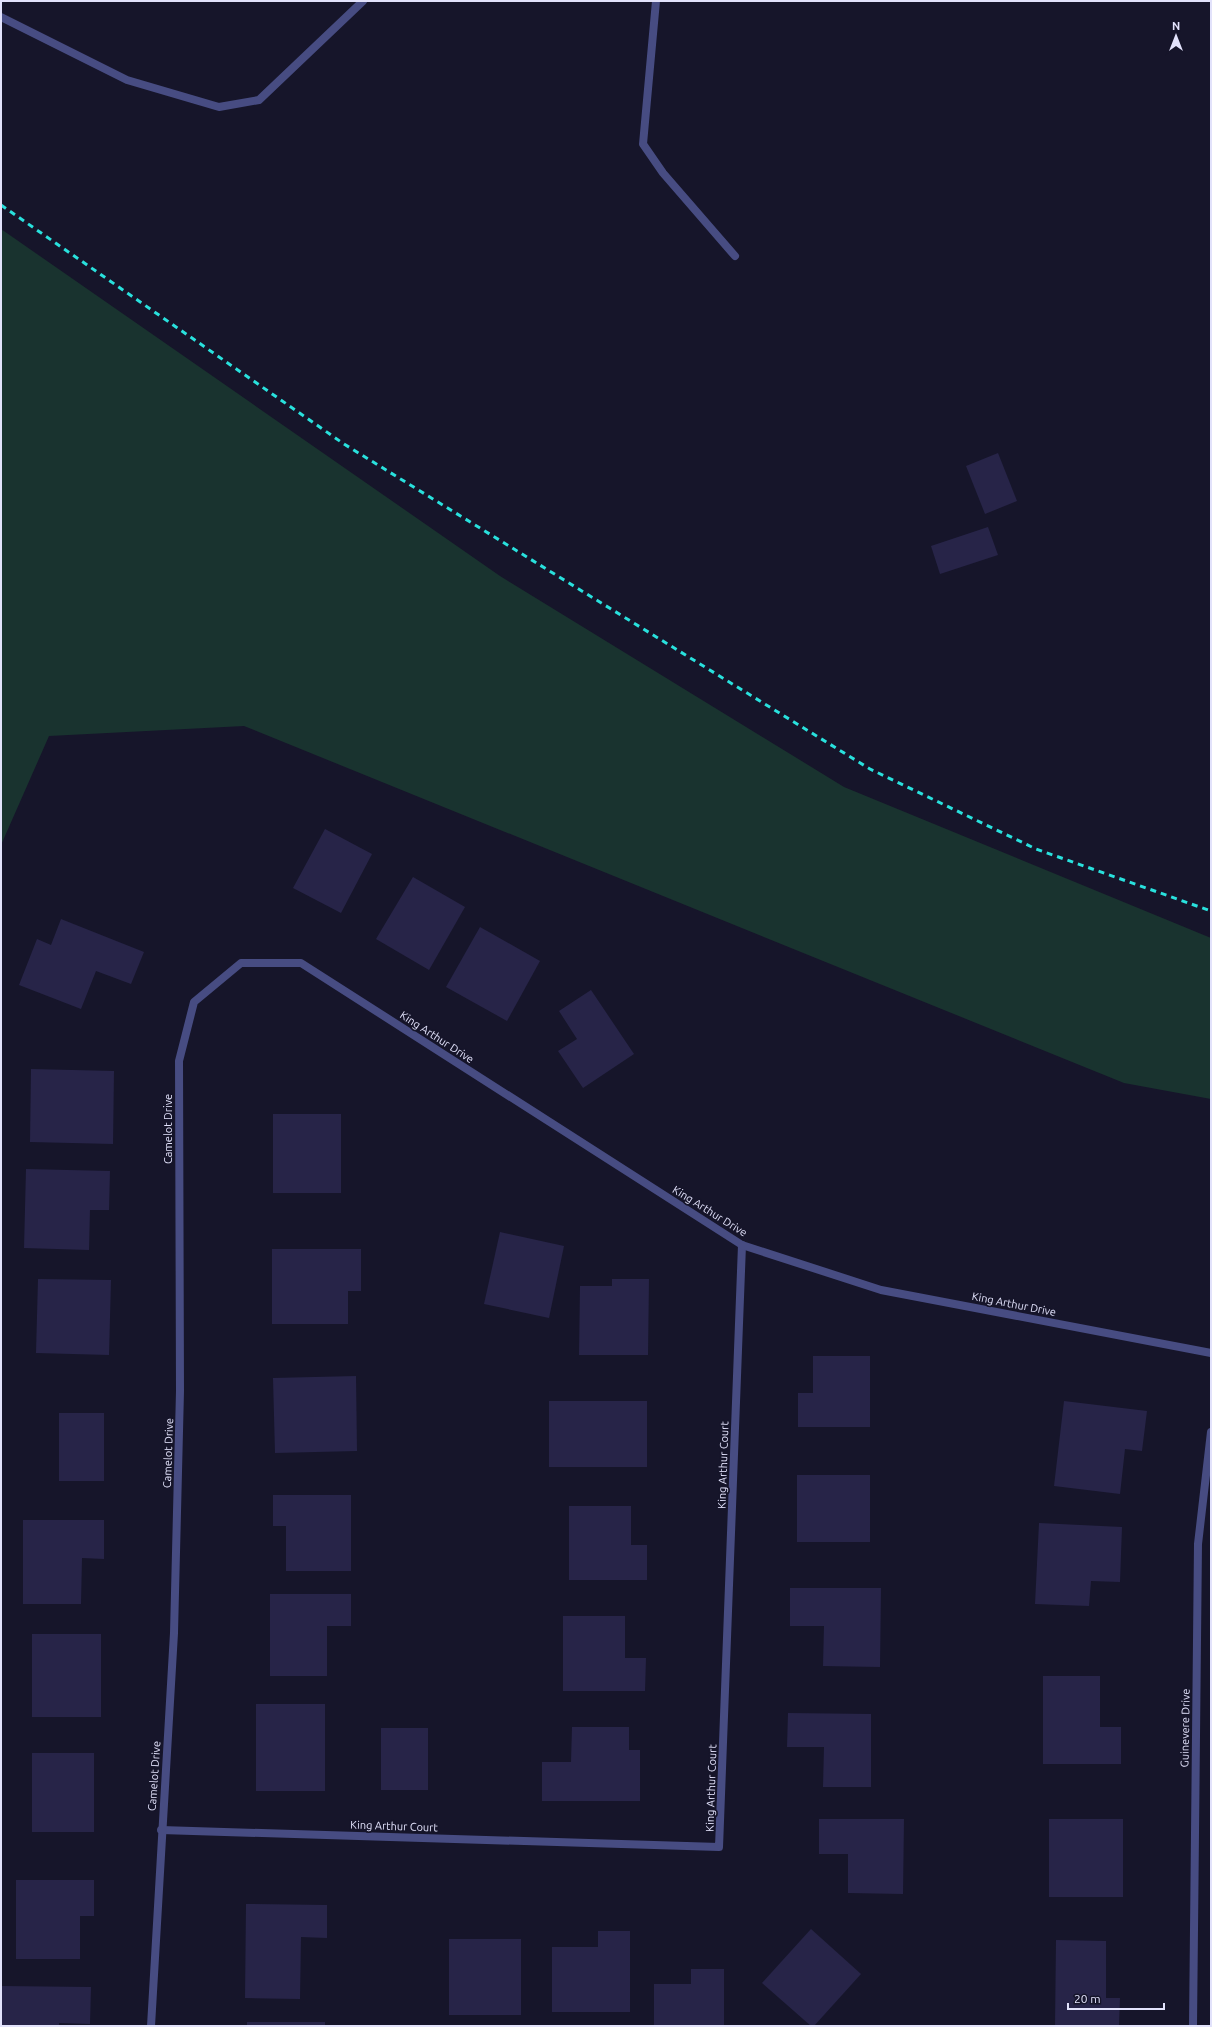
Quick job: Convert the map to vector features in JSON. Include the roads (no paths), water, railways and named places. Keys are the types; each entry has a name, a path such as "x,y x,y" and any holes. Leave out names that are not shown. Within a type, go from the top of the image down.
{"street":[{"path":"1,17 127,80 219,107 260,100 363,1"},
{"path":"656,1 642,144 663,173 735,256"},
{"name":"Camelot Drive","path":"151,2026 174,1632 180,1392 179,1061 194,1002 241,963 301,963"},
{"name":"King Arthur Drive","path":"301,963 742,1245 881,1290 1211,1353"},
{"name":"King Arthur Court","path":"162,1830 719,1847 742,1245"},
{"name":"Guinevere Drive","path":"1193,2026 1198,1544 1211,1432"}],"railway":[{"path":"1,205 344,444 870,769 1036,849 1211,911"}]}
